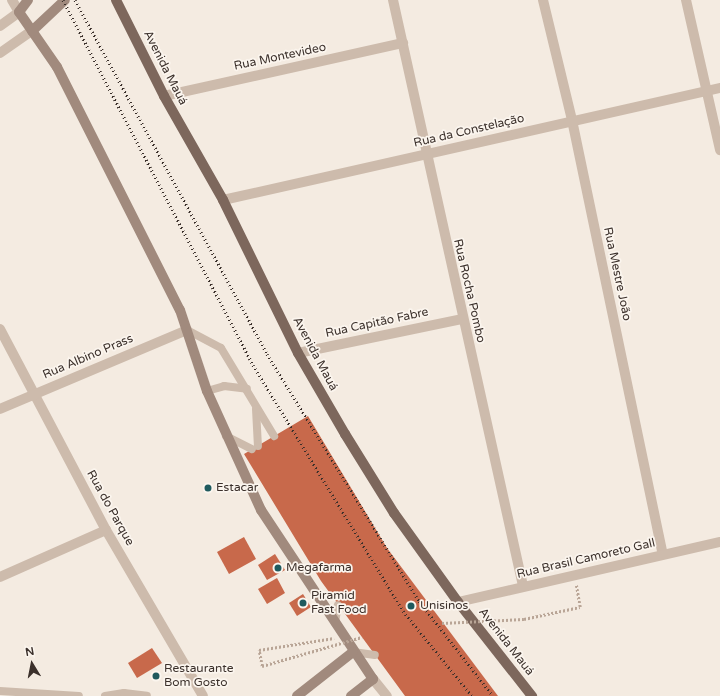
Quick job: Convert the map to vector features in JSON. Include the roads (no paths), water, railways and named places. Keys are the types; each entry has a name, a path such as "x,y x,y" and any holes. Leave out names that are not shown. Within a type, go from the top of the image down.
{"main road":[{"path":"28,0 19,12 57,67 180,310 207,391 225,436 260,510 353,652 373,679 351,696"},
{"path":"32,31 65,0"},
{"name":"Avenida Mauá","path":"116,0 164,96 223,200 298,352 394,513 458,602 532,696"},
{"path":"297,696 353,652"}],"street":[{"path":"0,26 19,12 12,0"},
{"name":"Rua Rocha Pombo","path":"393,0 462,319 523,586"},
{"name":"Rua Mestre João","path":"543,0 572,120 663,554"},
{"path":"686,0 720,150"},
{"path":"0,53 32,31"},
{"name":"Rua Montevideo","path":"164,96 403,43"},
{"name":"Rua da Constelação","path":"223,200 426,155 572,120 720,88"},
{"name":"Rua Capitão Fabre","path":"298,352 462,319"},
{"name":"Rua do Parque","path":"0,329 106,530 203,696"},
{"name":"Rua Albino Prass","path":"0,409 187,330"},
{"path":"0,578 106,530"},
{"name":"Rua Brasil Camoreto Gall","path":"458,602 720,542"},
{"path":"373,679 387,696"}],"lane":[{"path":"187,330 221,348 274,436"},
{"path":"207,391 224,386 247,389"},
{"path":"225,436 255,448 256,406"},
{"path":"335,623 338,605"},
{"path":"353,652 375,655"},
{"path":"0,691 79,696"},
{"path":"105,696 124,693 147,696"}],"railway":[{"path":"63,0 253,365 403,611 472,696"},
{"path":"75,0 267,354 419,601 493,696"}],"place":[{"name":"Estacar","path":"208,488"},
{"name":"Megafarma","path":"278,568"},
{"name":"Piramid Fast Food","path":"303,603"},
{"name":"Unisinos","path":"411,606"},
{"name":"Restaurante Bom Gosto","path":"156,676"}]}
